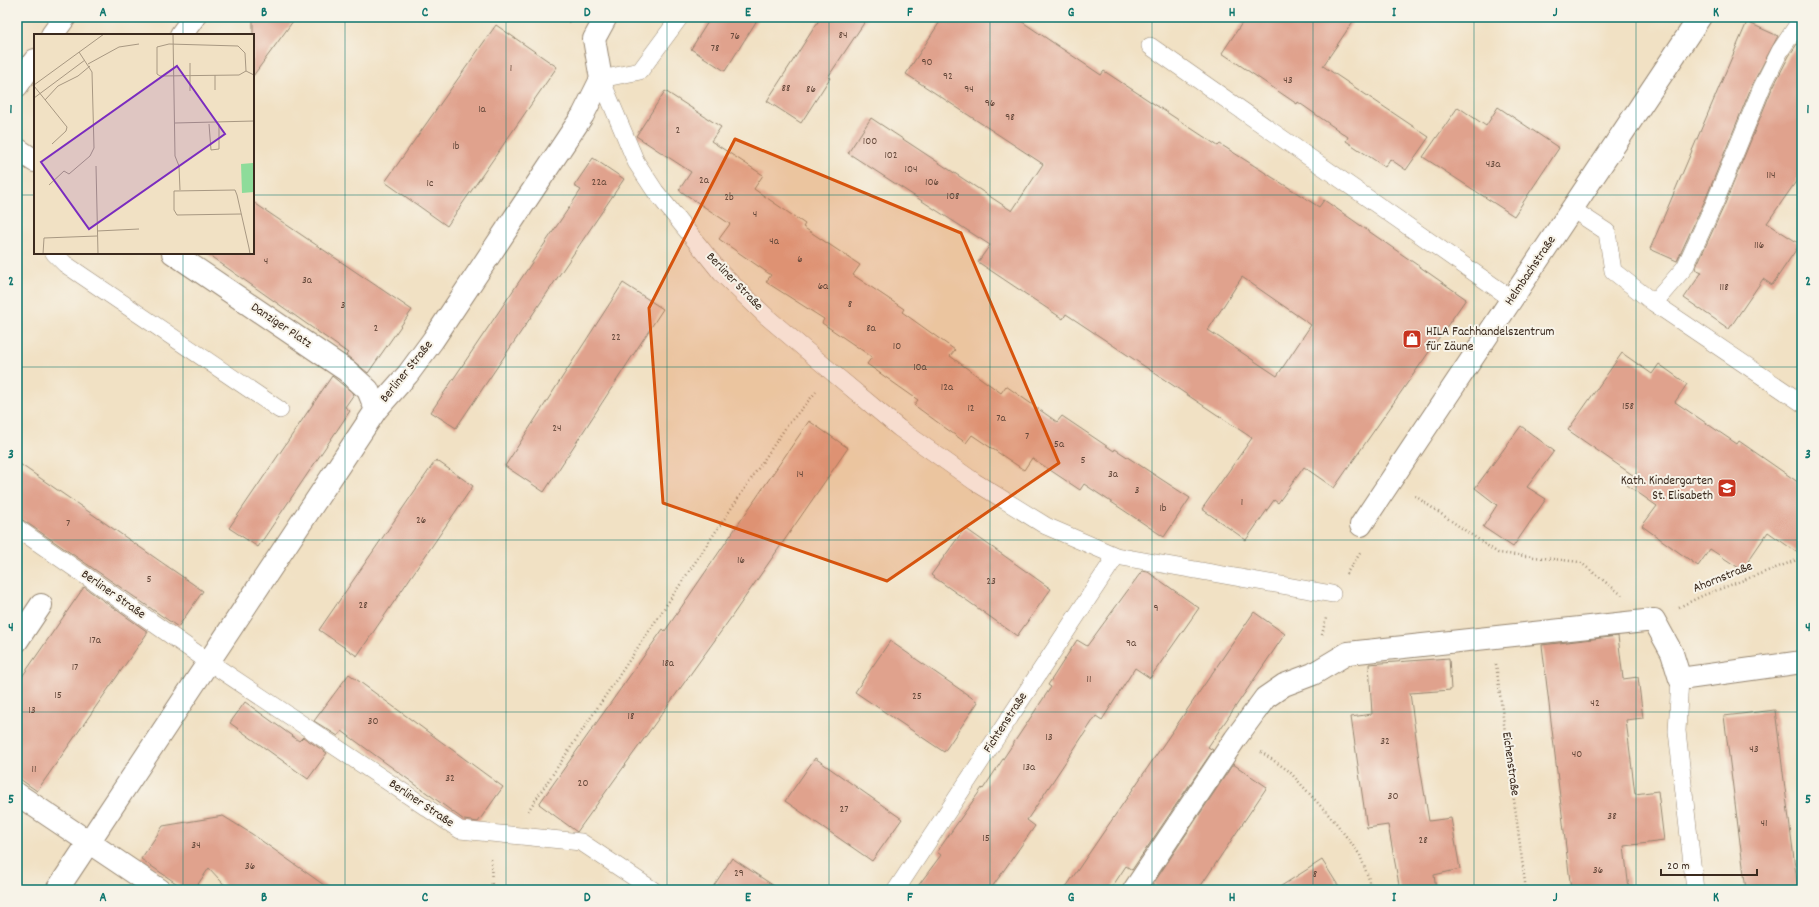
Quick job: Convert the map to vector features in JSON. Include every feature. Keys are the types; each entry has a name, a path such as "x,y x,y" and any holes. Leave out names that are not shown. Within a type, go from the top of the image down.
{"street":[{"path":"53,34 65,17"},
{"path":"182,34 194,17"},
{"name":"Berliner Straße","path":"57,890 376,410 408,374 454,310 583,115 601,79 594,39 606,17"},
{"name":"Helmbachstraße","path":"1361,525 1700,17"},
{"path":"17,86 34,61"},
{"path":"17,149 34,160"},
{"name":"Danziger Platz","path":"174,254 347,371 368,390 376,410"},
{"path":"17,641 41,605"},
{"path":"1134,890 1235,739 1265,698 1284,685 1313,674 1348,653 1654,620 1672,653 1680,679 1802,662"},
{"path":"17,794 160,890"}],"lane":[{"path":"601,79 640,71 680,17"},
{"path":"1654,303 1685,267 1715,202 1762,87 1780,51 1802,18"},
{"path":"1150,46 1512,299"},
{"name":"Berliner Straße","path":"601,79 636,162 655,191 721,273 767,317 899,428 975,482 1046,526 1116,556"},
{"path":"1572,209 1607,232 1613,271 1654,303 1799,395"},
{"path":"55,254 66,264 280,410"},
{"name":"Berliner Straße","path":"17,528 209,662 460,830 581,842 653,890"},
{"path":"1116,556 1332,594"},
{"name":"Fichtenstraße","path":"896,890 1116,556"},
{"path":"1680,679 1678,730 1695,890"}],"path":[{"path":"512,835 786,427 833,373"},
{"path":"1391,480 1498,553 1580,562 1654,620"},
{"path":"1332,594 1362,551 1361,525"},
{"name":"Ahornstraße","path":"1654,620 1704,595 1802,558"},
{"name":"Eichenstraße","path":"1493,638 1526,890"},
{"path":"1235,739 1264,754 1290,771 1336,823 1360,855 1373,890"},
{"path":"490,833 492,890"}],"highlighted area":[{"path":"735,139 961,233 1059,463 887,581 663,503 649,308"}],"building":[{"path":"253,17 296,17 254,75"},
{"path":"711,17 759,17 725,71 691,49"},
{"path":"821,17 868,17 828,77 830,78 801,123 767,101"},
{"path":"943,17 1015,17 1101,75 1104,71 1218,146 1220,144 1319,207 1324,200 1466,299 1334,488 1304,467 1278,503 1274,500 1246,540 1202,509 1252,438 1066,314 1063,319 978,262 990,245 848,153 871,118 1012,211 1043,164 906,74","holes":["1242,277 1311,325 1277,376 1208,330"]},
{"path":"1246,17 1356,17 1323,66 1429,137 1406,170 1390,159 1385,167 1346,141 1348,137 1298,102 1297,104 1222,53"},
{"path":"1747,22 1778,36 1753,83 1706,198 1677,261 1650,249"},
{"path":"496,25 557,67 447,226 385,182"},
{"path":"1797,44 1802,46 1802,173 1767,223 1800,244 1772,285 1763,279 1729,329 1684,298 1702,272 1695,269 1724,206 1771,91"},
{"path":"665,91 721,127 711,141 763,175 754,189 805,224 803,227 860,265 853,275 904,309 902,312 955,350 950,356 1001,393 1006,386 1057,422 1062,416 1114,451 1115,449 1190,498 1164,537 1084,484 1080,490 1032,458 1024,470 972,435 966,443 914,405 918,400 867,364 872,357 822,323 824,319 766,282 771,275 719,239 730,224 679,190 691,172 636,136"},
{"path":"1458,107 1486,126 1498,107 1559,148 1514,216 1423,157"},
{"path":"593,158 624,179 456,428 431,412 581,190 574,186"},
{"path":"254,203 412,310 368,373 346,355 348,353 207,254 254,254"},
{"path":"623,283 663,309 544,492 505,466"},
{"path":"1622,353 1652,374 1659,364 1687,384 1675,402 1737,444 1739,441 1802,485 1802,556 1768,532 1742,570 1710,549 1698,566 1642,526 1657,506 1627,485 1634,476 1568,430"},
{"path":"332,376 354,394 345,407 350,411 258,547 229,528"},
{"path":"809,421 848,448 730,619 577,832 539,804 663,629 665,631"},
{"path":"1521,426 1554,451 1527,487 1546,499 1513,547 1483,527 1497,505 1475,488"},
{"path":"436,460 473,486 357,656 319,630"},
{"path":"17,462 203,591 178,627 17,516"},
{"path":"965,528 1051,589 1017,636 931,575"},
{"path":"1142,571 1148,572 1199,608 1150,678 1135,668 1102,720 1096,716 1027,820 1035,826 990,890 915,890 941,855 937,852 982,788 983,789 1051,687 1048,685 1077,640 1087,646"},
{"path":"84,587 148,632 37,791 17,777 17,684"},
{"path":"1254,612 1285,634 1208,747 1213,750 1132,870 1126,866 1110,890 1064,890"},
{"path":"1618,636 1623,679 1638,677 1643,718 1626,720 1635,794 1658,791 1664,841 1624,846 1629,890 1571,890 1542,645"},
{"path":"890,641 978,702 944,752 855,692"},
{"path":"1449,658 1451,690 1410,693 1429,821 1451,818 1460,869 1434,875 1436,890 1400,890 1388,825 1367,828 1351,717 1372,714 1369,664"},
{"path":"349,674 503,787 478,822 464,820 342,731 338,736 314,721"},
{"path":"245,702 299,741 303,737 327,753 308,779 230,723"},
{"path":"1775,710 1798,890 1746,890 1724,716"},
{"path":"815,758 902,819 872,861 785,801"},
{"path":"1233,764 1267,787 1198,890 1161,890 1153,884"},
{"path":"223,816 252,834 331,890 229,890 209,868 194,890 186,890 141,859 163,826"},
{"path":"732,858 780,890 711,890"},
{"path":"1322,860 1341,890 1275,890"}],"place":[{"name":"HILA Fachhandelszentrum für Zäune","path":"1412,339"},
{"name":"Kath. Kindergarten St. Elisabeth","path":"1727,488"}]}
